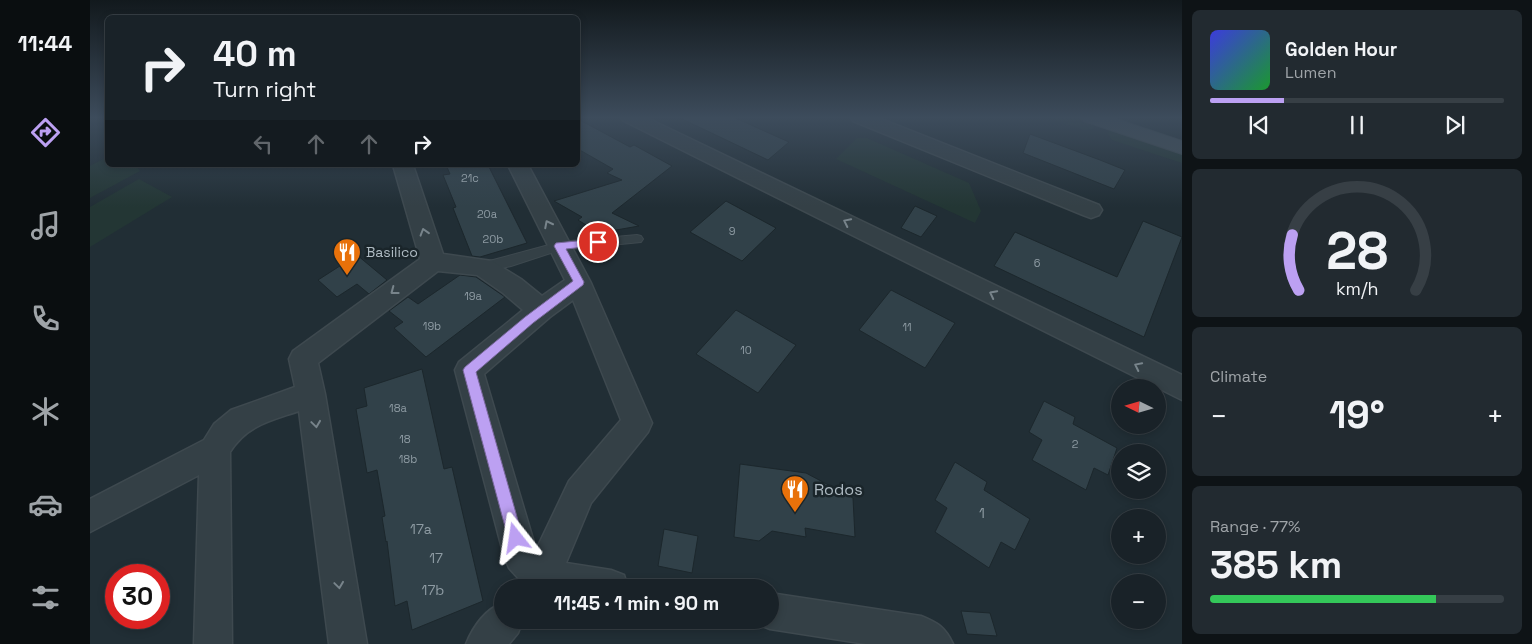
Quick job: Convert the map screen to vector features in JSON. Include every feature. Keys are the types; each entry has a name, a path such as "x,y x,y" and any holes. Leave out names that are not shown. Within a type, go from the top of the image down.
{"street":[{"path":"692,147 1182,388"},
{"path":"935,147 1091,210"},
{"path":"404,167 433,262"},
{"path":"519,167 579,282 637,423 580,492 538,579"},
{"path":"348,644 311,394 303,359 433,262 483,267 512,286 541,310"},
{"path":"535,579 521,556 469,370 541,310 579,282"},
{"path":"90,516 215,450 225,434 241,419 311,394"},
{"path":"213,644 215,450"},
{"path":"779,612 921,634 934,644"},
{"path":"485,644 498,629"}],"lane":[{"path":"483,267 511,261 560,246 637,239"}],"green space":[{"path":"848,147 888,147 969,183 981,211 975,223 836,159"},
{"path":"1133,147 1164,147 1182,153 1182,163"},
{"path":"105,158 105,167 137,167 140,171 90,198 90,166"},
{"path":"139,179 172,197 90,247 90,207"}],"building":[{"path":"580,147 638,147 672,166 612,213 639,226 599,233 578,220 582,217 554,201 622,180 607,173 613,169 580,150"},
{"path":"741,147 783,147 768,160"},
{"path":"1025,147 1065,147 1125,170 1114,189 1023,153"},
{"path":"447,167 489,167 527,243 480,257 472,256 453,208 456,207 443,175 450,174"},
{"path":"726,201 776,228 742,261 690,232"},
{"path":"915,206 937,216 921,237 901,228"},
{"path":"1143,221 1182,237 1144,337 994,266 1015,232 1117,277"},
{"name":"Basilico","path":"357,255 387,280 369,294 357,284 337,297 318,280"},
{"path":"460,275 476,277 505,297 426,357 394,328 403,322 389,311 408,297 418,304"},
{"path":"891,290 955,323 925,368 859,330"},
{"path":"736,310 796,345 758,393 696,354"},
{"path":"422,369 444,469 452,467 483,601 412,630 407,601 395,606 382,517 385,516 377,470 367,473 356,409 367,406 364,388"},
{"path":"1044,401 1075,417 1073,424 1111,445 1111,466 1108,475 1094,468 1086,490 1032,460 1042,440 1029,432"},
{"path":"955,462 987,482 984,490 1030,519 1015,550 1001,542 989,568 935,532 947,508 935,500"},
{"name":"Rodos","path":"740,464 806,473 853,498 855,537 805,528 806,537 772,531 759,541 734,537"},
{"path":"664,529 698,536 692,573 658,566"},
{"path":"961,611 990,613 997,636 967,634"}],"place":[{"name":"Basilico","path":"347,276"},
{"name":"Rodos","path":"795,513"}],"route":[{"path":"516,538 469,370 541,310 579,282 560,246 598,242"}]}
